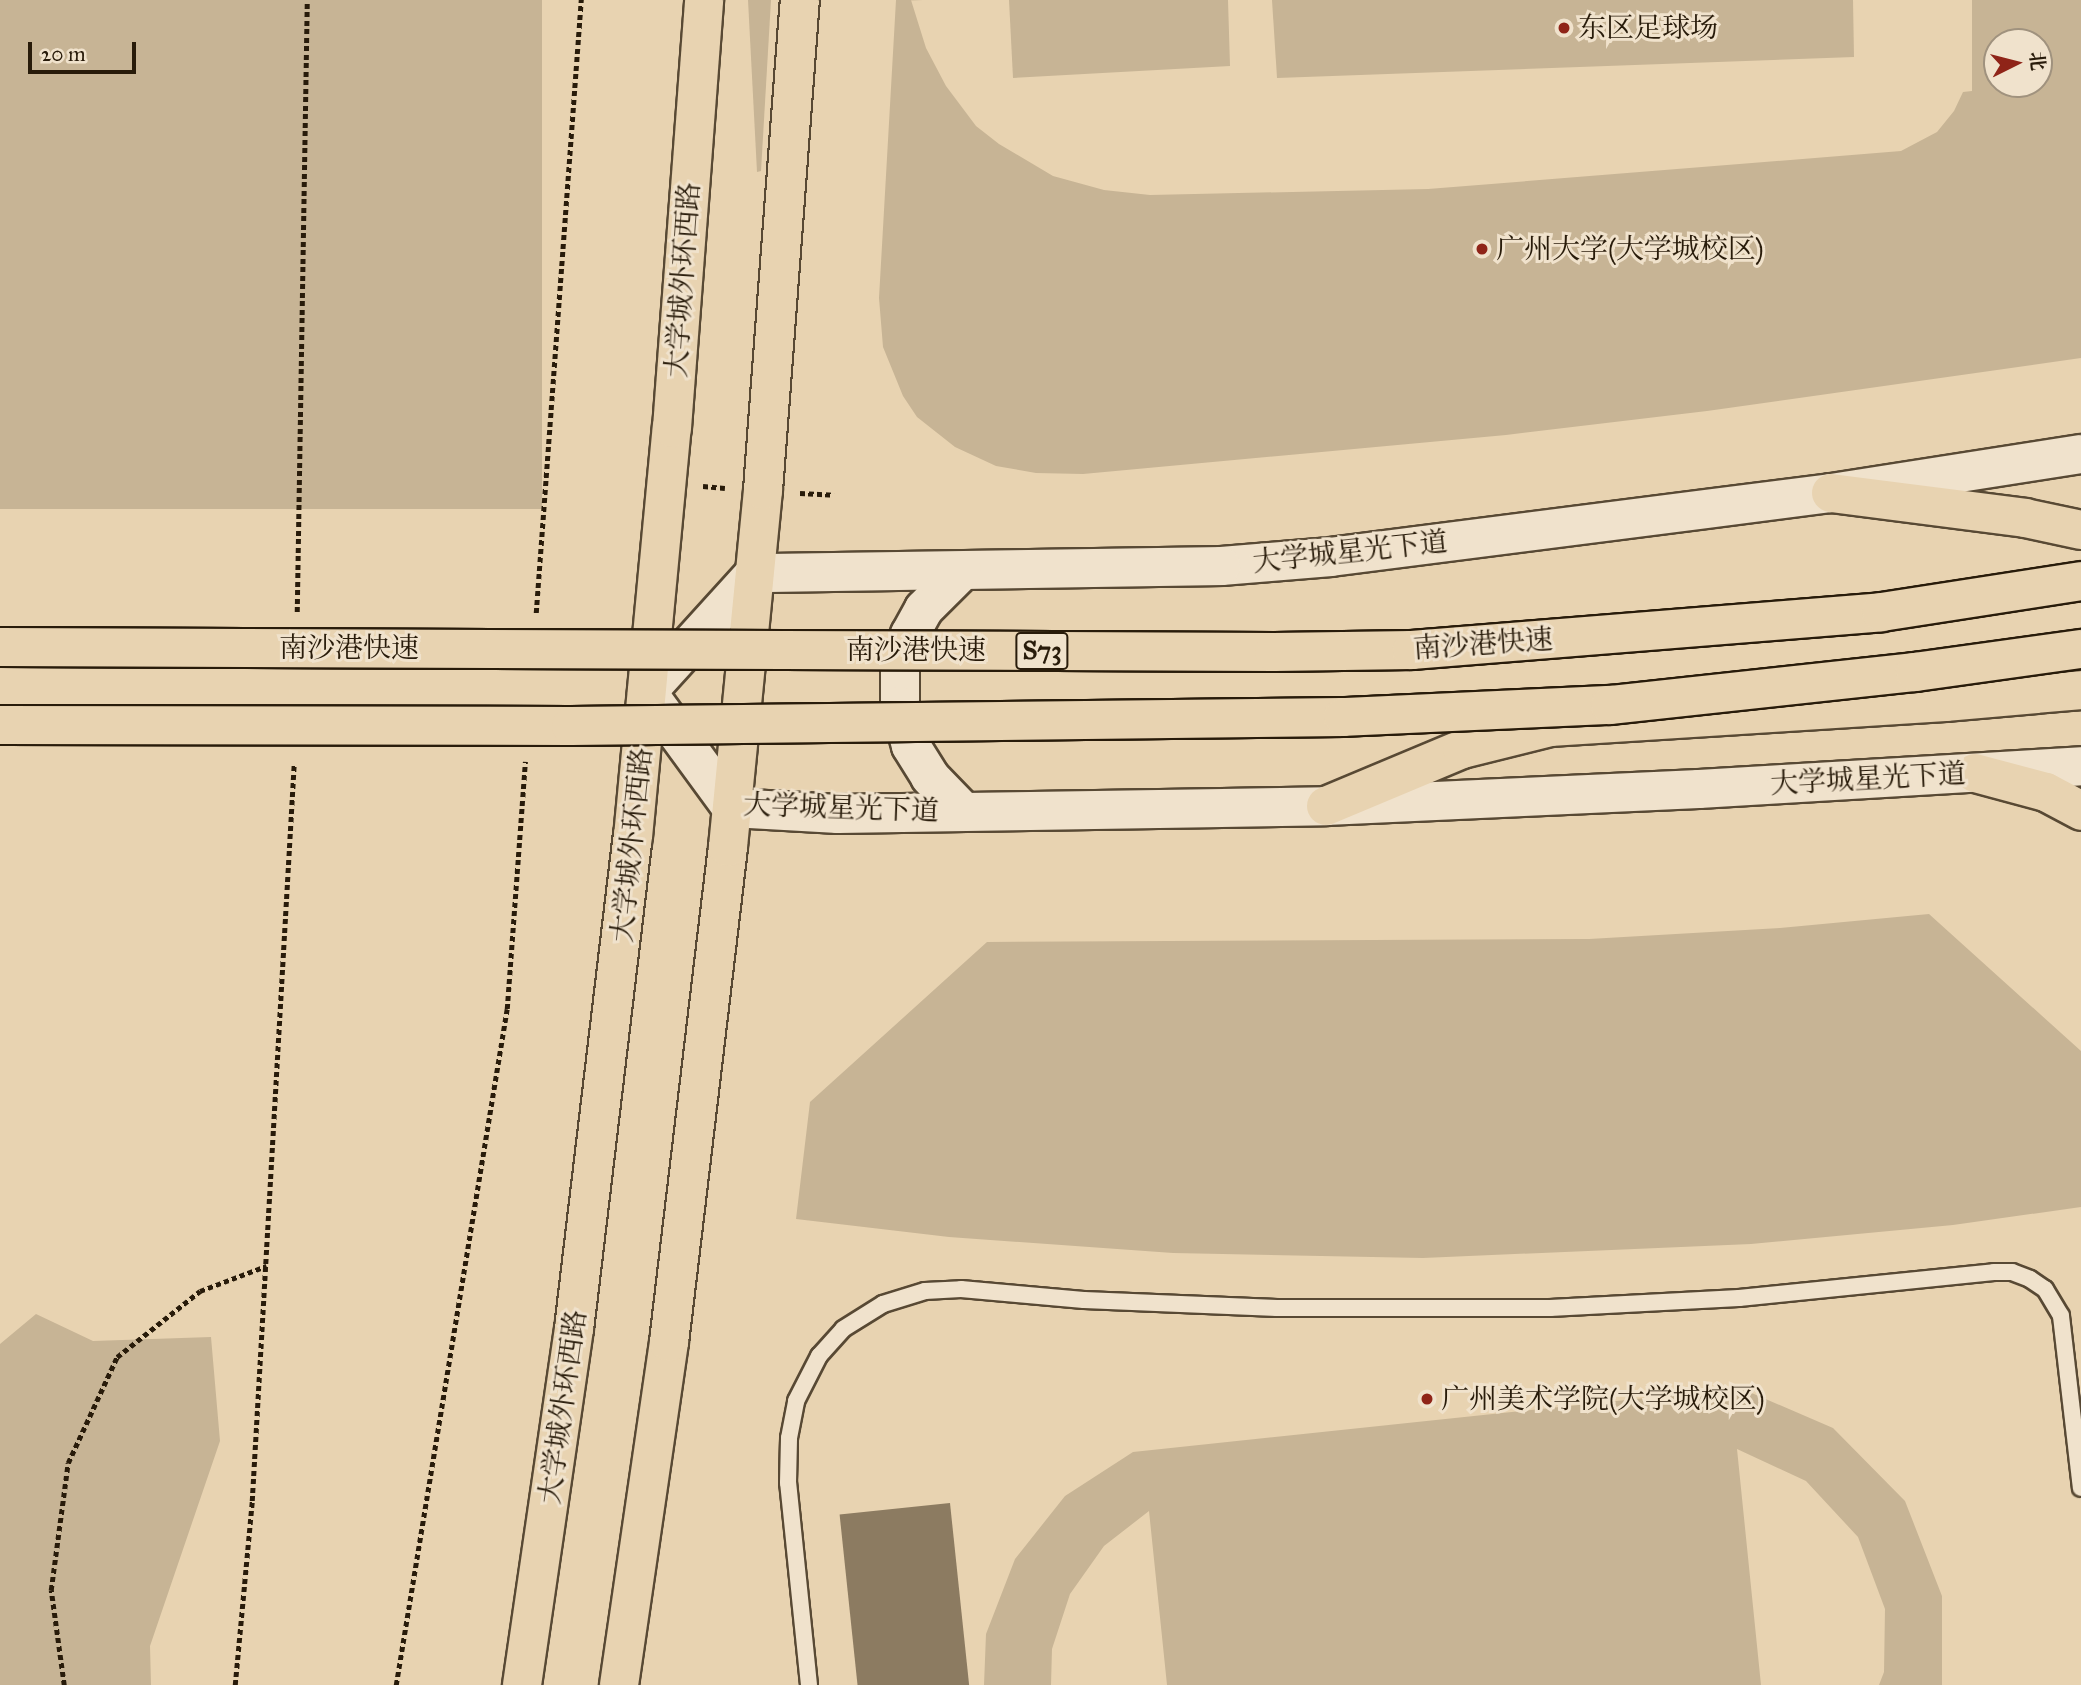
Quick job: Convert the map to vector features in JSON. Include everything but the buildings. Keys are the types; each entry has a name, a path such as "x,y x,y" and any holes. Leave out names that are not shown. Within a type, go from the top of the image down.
{"main road":[{"name":"大学城外环西路","path":"522,1685 575,1329 648,692 673,415 704,0"},
{"path":"619,1685 669,1342 732,808 755,573 800,0"},
{"name":"大学城星光下道","path":"755,573 1221,566 1331,557 1832,494 2081,454"},
{"path":"1832,494 2025,518 2081,530"},
{"path":"962,571 924,609 910,634 900,662 900,706 911,746 930,777 963,811"},
{"path":"648,692 755,573"},
{"name":"南沙港快速","path":"0,647 1274,652 1412,650 1881,612 2081,581"},
{"path":"0,725 585,726 1343,717 1610,705 1902,674 2081,649"},
{"path":"1326,806 1462,749 1550,727 1945,702 2081,690"},
{"name":"大学城星光下道","path":"648,692 732,808 838,814 1326,806 2081,766"},
{"path":"1975,773 2046,792 2081,811"}],"lane":[{"path":"809,1685 788,1483 789,1438 796,1401 819,1356 843,1329 883,1304 925,1291 961,1289 1084,1300 1277,1308 1550,1308 1739,1298 2012,1272 2045,1289 2062,1316 2081,1488"}],"path":[{"path":"297,625 307,0"},
{"path":"535,622 581,0"},
{"path":"235,1685 252,1501 295,758"},
{"path":"396,1685 507,1009 525,760"},
{"path":"64,1685 51,1590 68,1463 117,1357 200,1291 266,1266"}],"shaded area":[{"path":"0,0 542,0 542,509 0,509"},
{"path":"748,0 771,0 761,171 757,172"},
{"name":"广州大学(大学城校区)","path":"896,0 911,0 926,48 946,86 976,126 999,144 1053,176 1104,190 1150,195 1428,189 1901,151 1937,132 1954,111 1963,92 1972,91 1972,0 2081,0 2081,358 1707,411 1506,435 1083,474 1036,473 996,466 955,447 917,417 903,396 883,347 879,298"},
{"path":"1009,0 1228,0 1230,66 1013,78"},
{"name":"东区足球场","path":"1272,0 1853,0 1854,57 1277,78"},
{"path":"1929,914 2081,1051 2081,1207 1953,1225 1751,1244 1423,1258 1173,1253 949,1237 796,1219 810,1102 987,942 1589,939 1780,928"},
{"path":"36,1314 93,1341 211,1337 220,1441 150,1646 151,1685 0,1685 0,1344"},
{"path":"1740,1388 1833,1428 1905,1501 1942,1596 1942,1685 1879,1685 1884,1672 1885,1609 1858,1537 1806,1481 1737,1449 1761,1685 1167,1685 1149,1511 1104,1546 1070,1594 1052,1649 1051,1685 984,1685 986,1634 1015,1559 1065,1496 1133,1452"}],"place":[{"name":"东区足球场","path":"1564,28"},
{"name":"广州大学(大学城校区)","path":"1482,249"},
{"name":"广州美术学院(大学城校区)","path":"1427,1399"}]}
